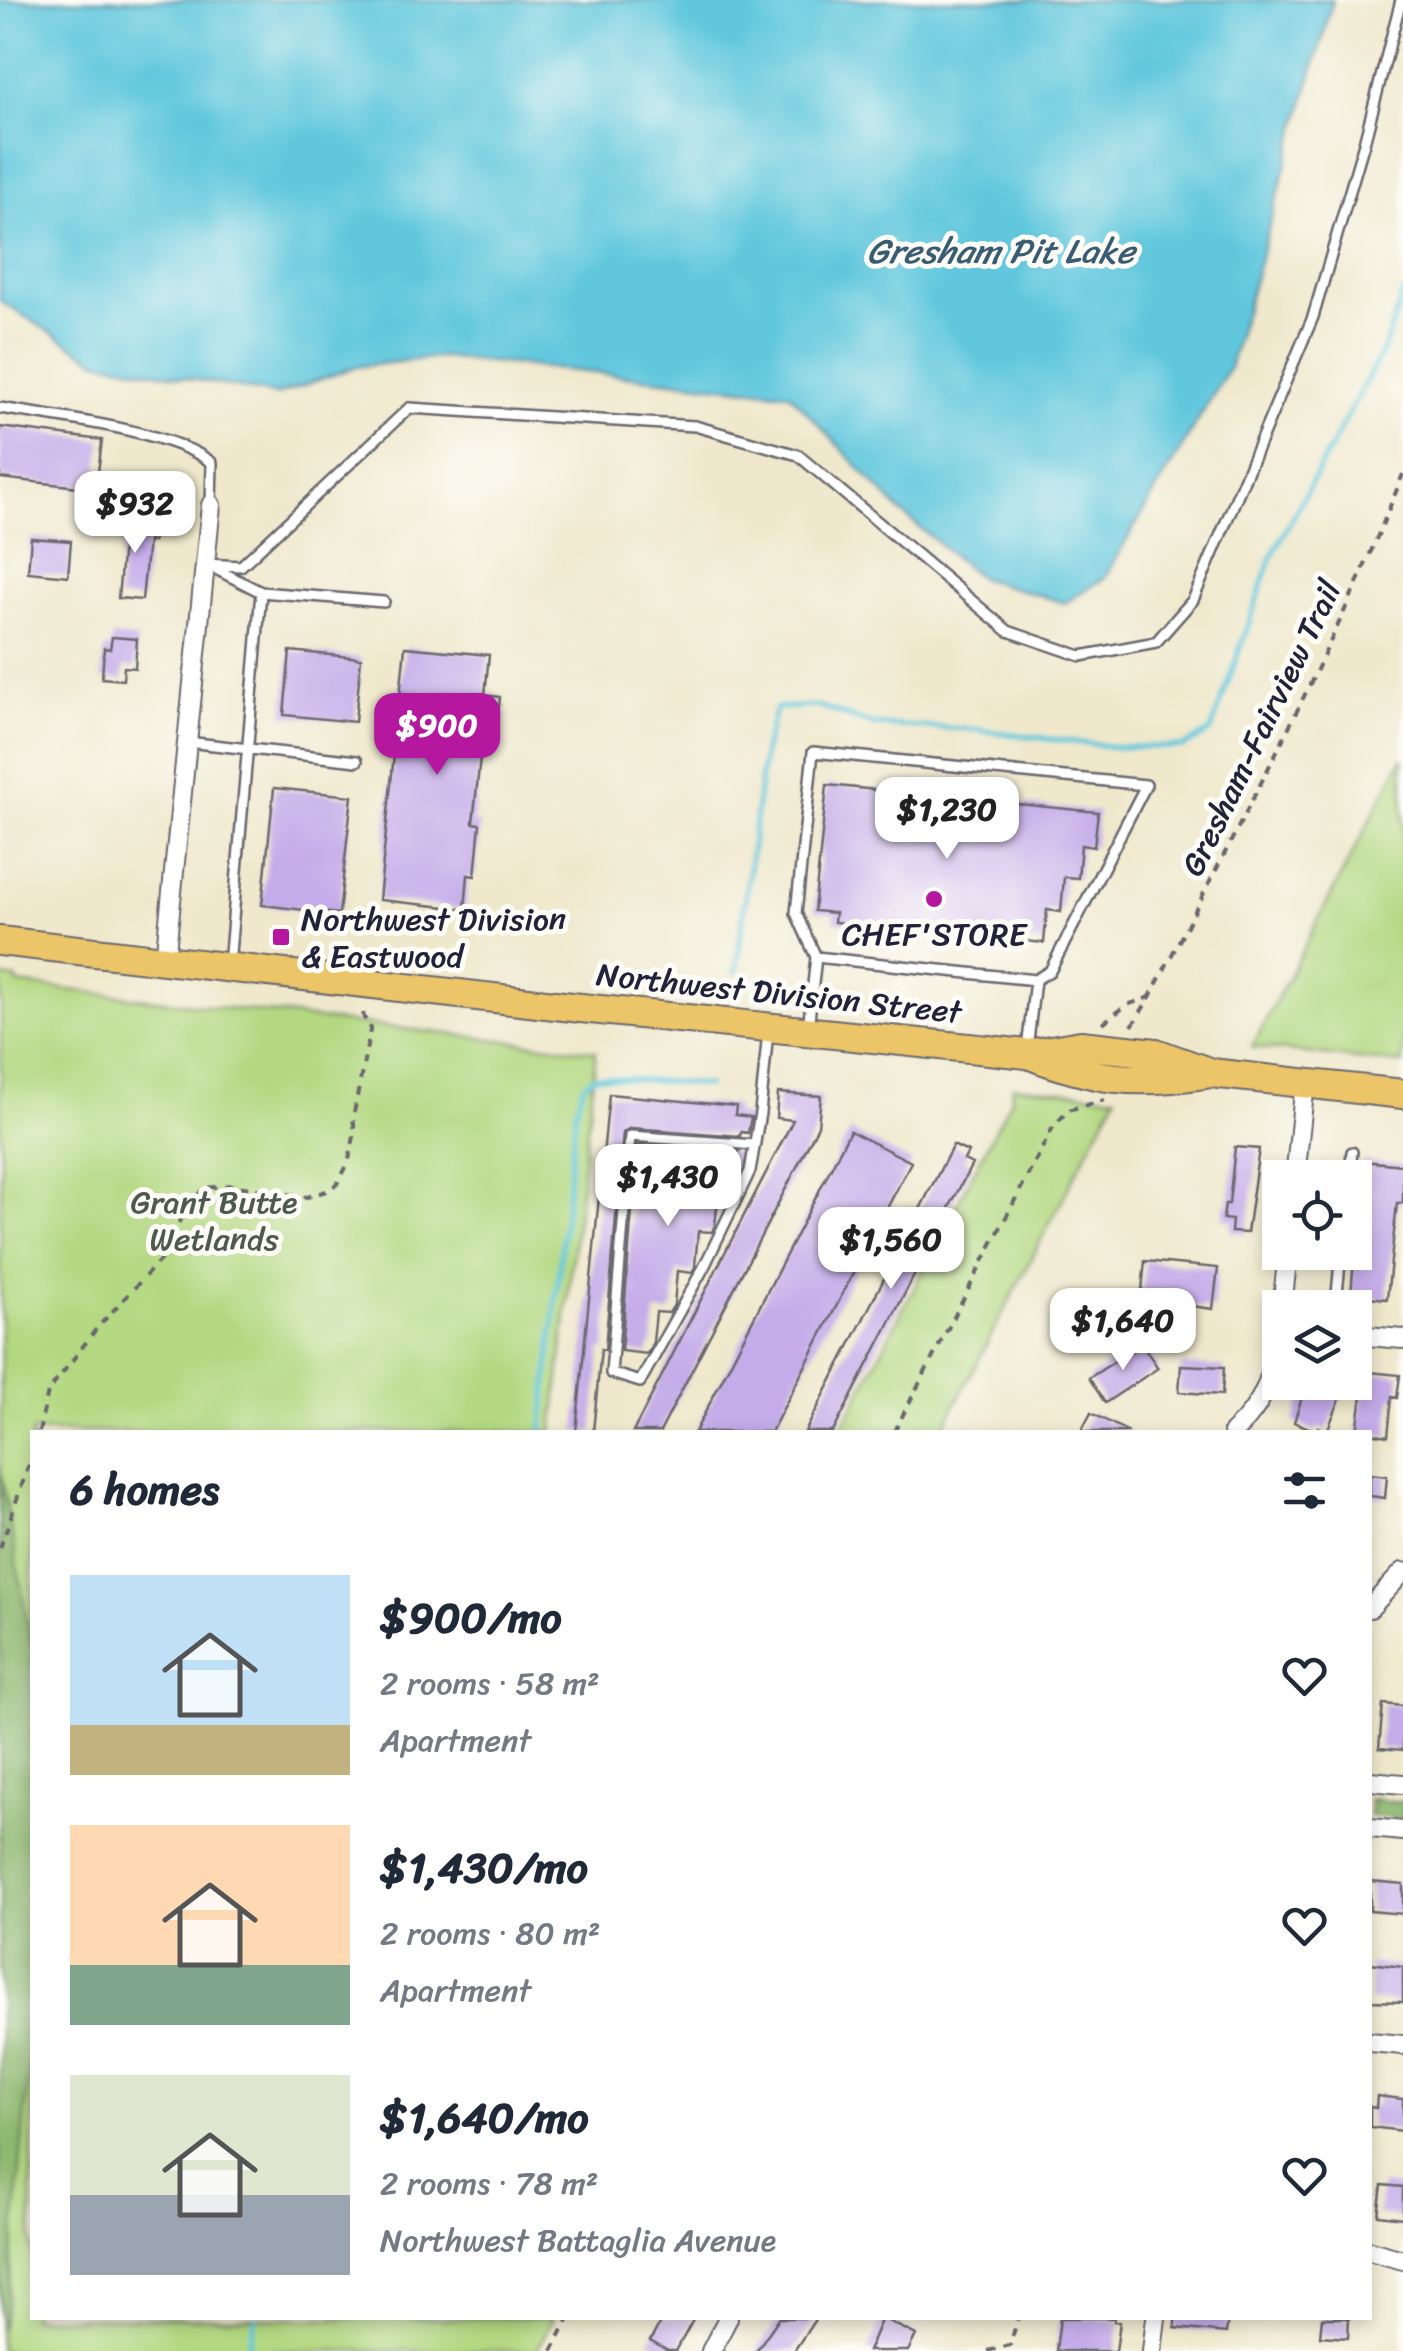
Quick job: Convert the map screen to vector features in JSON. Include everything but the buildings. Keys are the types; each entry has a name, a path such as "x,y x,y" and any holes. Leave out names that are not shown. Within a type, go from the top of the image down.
{"main road":[{"name":"Northwest Division Street","path":"0,941 1027,1054 1081,1045 1156,1053 1212,1073 1403,1094"},
{"name":"Northwest Division Street","path":"1027,1054 1078,1074 1153,1082 1212,1073"}],"street":[{"path":"166,961 211,505"},
{"path":"1298,1160 1306,1083"},
{"path":"1372,1336 1403,1339"},
{"path":"1235,1430 1262,1397"},
{"path":"1372,1606 1403,1572"},
{"path":"1372,1781 1403,1784"},
{"path":"1372,1828 1403,1832"},
{"path":"1372,2042 1403,2045"},
{"path":"1372,2252 1403,2260"},
{"path":"711,2351 727,2320"},
{"path":"1152,2351 1156,2320"}],"lane":[{"path":"204,564 242,566 408,408 696,426 798,455 1008,631 1081,656 1156,642 1193,600 1313,317 1401,0"},
{"path":"0,408 88,422 195,449 212,463 211,505"},
{"path":"204,564 261,592 384,602"},
{"path":"229,968 261,592"},
{"path":"187,742 357,761"},
{"path":"808,1032 816,957 796,913 813,752 1146,785 1050,971 1035,980 816,957"},
{"path":"1027,1054 1035,980"},
{"path":"755,1145 630,1136 611,1373 640,1382 704,1267 750,1171 755,1145 768,1028"},
{"path":"1351,1160 1352,1152"}],"path":[{"name":"Gresham-Fairview Trail","path":"1126,1036 1150,997 1338,628 1403,474"},
{"path":"39,1430 48,1392 97,1328 163,1258 186,1207 204,1188 230,1186 307,1197 337,1184 348,1164 355,1132 353,1118 371,1026 362,1013 364,984"},
{"path":"1081,1045 1114,1012 1150,997"},
{"path":"895,1430 1052,1128 1068,1110 1104,1101 1108,1092"},
{"path":"0,1548 30,1462"},
{"path":"552,2351 568,2320"},
{"path":"988,2351 1010,2346 1017,2320"}],"green space":[{"path":"1403,757 1403,1064 1252,1047"},
{"name":"Grant Butte Wetlands","path":"1,977 17,979 17,984 596,1051 553,1430 30,1430 30,2320 552,2320 537,2351 0,2351"},
{"path":"1013,1086 1116,1096 942,1430 841,1430 1010,1101"},
{"path":"0,1467 30,1638 30,2054 8,2302 0,2331"},
{"path":"1372,1799 1403,1802 1403,1819 1372,1816"}],"water":[{"name":"Gresham Pit Lake","path":"0,0 1333,0 1229,368 1104,578 1065,603 980,578 901,512 789,393 441,357 355,367 277,395 97,361 0,301"}],"waterway":[{"path":"736,972 764,750 776,708 818,706 874,725 971,729 1115,747 1183,747 1211,731 1273,554 1385,346 1403,293"},
{"path":"542,1430 576,1109 583,1086 594,1076 708,1085"},
{"path":"247,2351 255,2320"}],"place":[{"name":"CHEF'STORE","path":"934,899"},
{"name":"Northwest Division & Eastwood","path":"281,937"}]}
